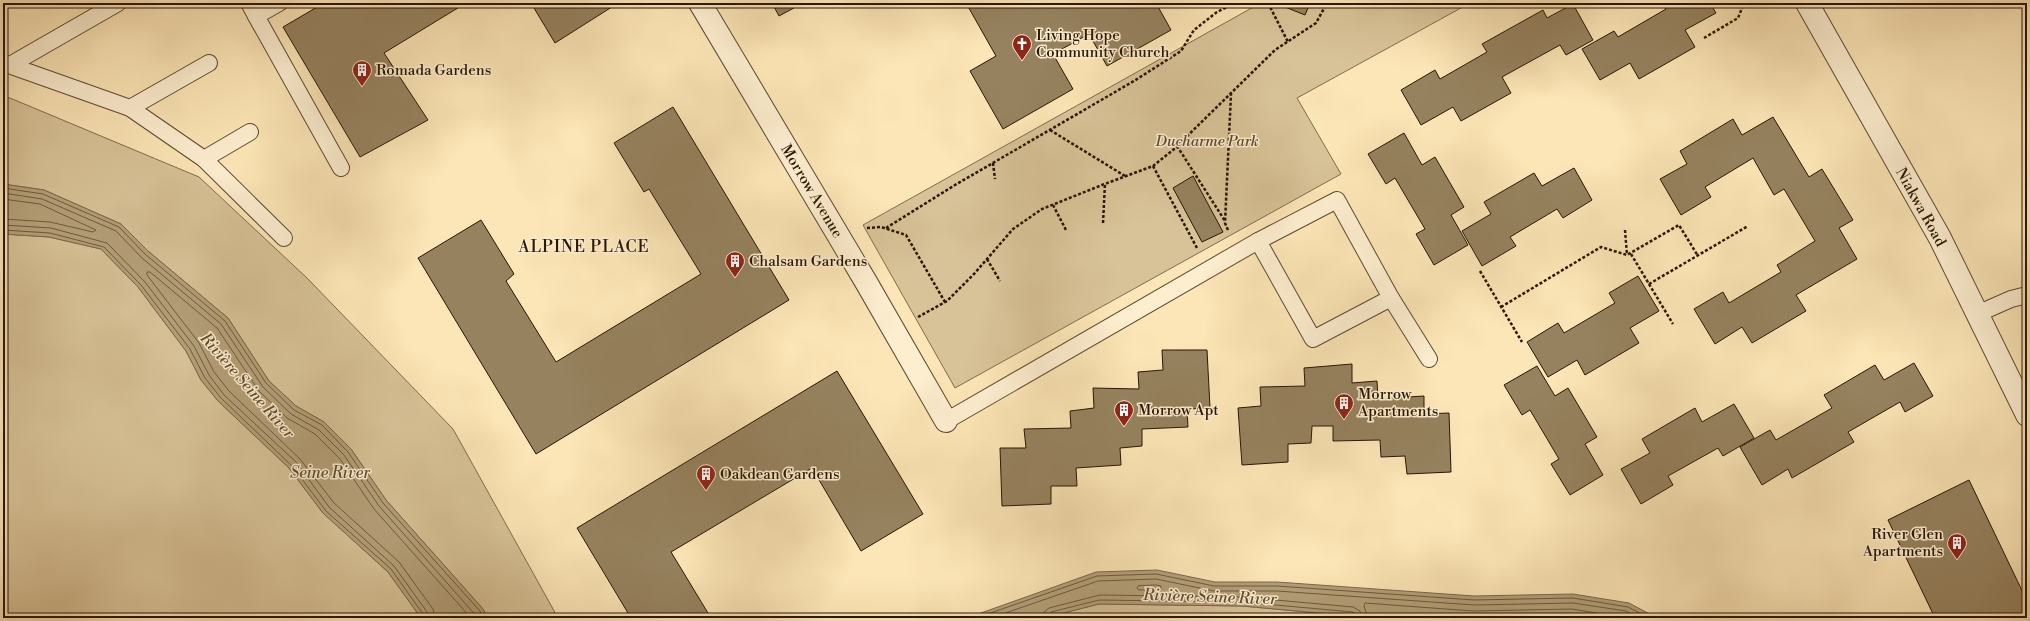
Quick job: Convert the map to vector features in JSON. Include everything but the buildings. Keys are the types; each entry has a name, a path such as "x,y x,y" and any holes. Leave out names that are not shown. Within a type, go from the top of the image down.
{"street":[{"name":"Morrow Avenue","path":"700,3 887,317 946,421"},
{"name":"Niakwa Road","path":"1807,3 1940,238 2027,415"}],"lane":[{"path":"6,64 118,3"},
{"path":"279,3 253,10 341,168"},
{"path":"130,108 209,63"},
{"path":"6,64 130,108 204,159 284,238"},
{"path":"204,159 250,132"},
{"path":"946,421 1258,241 1337,200 1429,360"},
{"path":"1258,241 1313,339 1392,298"},
{"path":"1977,314 2011,299 2027,295"}],"path":[{"path":"886,228 993,163 1134,81 1181,51 1194,30 1217,12 1235,3"},
{"path":"1268,3 1288,42"},
{"path":"911,321 945,302 974,274 1013,229 1042,210 1105,183 1153,166 1177,146 1275,50 1316,23 1327,3"},
{"path":"1704,38 1738,18 1744,3"},
{"path":"1225,221 1231,94"},
{"path":"1050,130 1125,176"},
{"path":"1177,146 1225,221 1229,232 1223,235"},
{"path":"993,163 995,179"},
{"path":"1153,166 1198,249 1204,245"},
{"path":"1103,223 1105,183"},
{"path":"1053,205 1066,230"},
{"path":"1501,307 1601,247 1627,256 1679,225 1698,256"},
{"path":"1649,284 1748,226"},
{"path":"863,229 881,227 906,234 945,302"},
{"path":"1625,230 1627,256"},
{"path":"1631,254 1673,324"},
{"path":"987,259 1000,281"},
{"path":"1480,271 1522,342"}],"green space":[{"name":"Ducharme Park","path":"1256,3 1470,3 1297,98 1341,174 955,388 863,225 1257,5"},
{"path":"3,97 10,98 199,177 307,278 453,429 558,618 488,618 483,609 386,500 351,449 324,422 296,406 269,381 228,318 148,251 121,224 44,190 3,184"},
{"path":"3,234 49,237 101,249 138,287 186,351 201,380 218,401 289,468 323,513 388,572 421,618 3,618"},
{"path":"1099,604 1242,606 1373,618 1044,618"}],"water":[{"name":"Seine River","path":"3,184 44,190 121,224 148,251 228,318 269,381 296,406 324,422 351,449 386,500 483,609 488,618 421,618 388,572 323,513 289,468 218,401 201,380 186,351 138,287 101,249 49,237 3,234"},
{"name":"Rivière Seine River","path":"1157,570 1215,582 1277,582 1474,596 1573,594 1629,603 1657,618 1373,618 1242,606 1099,604 1044,618 967,618 1096,572"}],"place":[{"name":"Living Hope Community Church","path":"1022,61"},
{"name":"Romada Gardens","path":"362,87"},
{"name":"Chalsam Gardens","path":"735,278"},
{"name":"Morrow Apartments","path":"1344,420"},
{"name":"Morrow Apt","path":"1124,427"},
{"name":"Oakdean Gardens","path":"706,491"},
{"name":"River Glen Apartments","path":"1957,560"}],"district":[{"name":"ALPINE PLACE","path":"584,246"}]}
